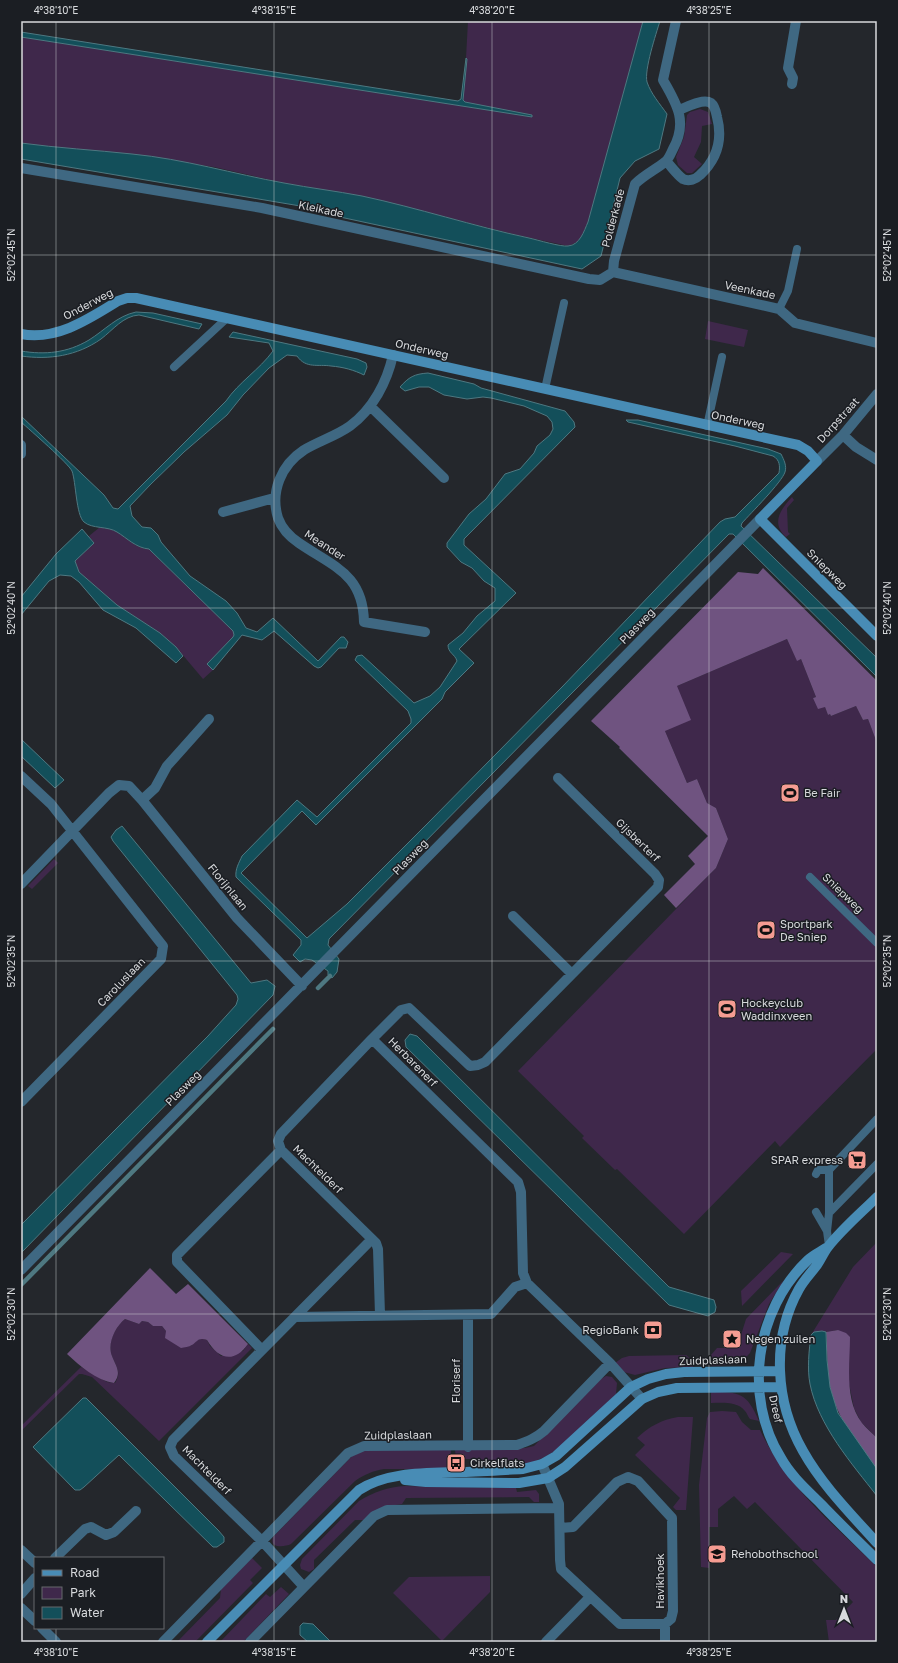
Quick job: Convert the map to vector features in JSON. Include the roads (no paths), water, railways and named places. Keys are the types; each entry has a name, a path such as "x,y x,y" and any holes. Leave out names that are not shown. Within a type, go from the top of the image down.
{"street":[{"name":"Polderkade","path":"613,272 614,261 635,184 641,177 666,161 677,143 679,136 679,110 663,80 676,21"},
{"path":"792,84 793,78 788,68 796,21"},
{"path":"666,161 683,179 690,180 697,178 709,167 716,152 720,135 715,108 711,103 705,101 679,110"},
{"name":"Kleikade","path":"21,168 262,208 589,279 600,280 613,272"},
{"name":"Veenkade","path":"613,272 779,309 794,323 877,343"},
{"name":"Onderweg","path":"21,334 31,336 50,334 67,329 118,301 127,298 136,298 798,445 808,451 817,461"},
{"path":"223,512 274,498 282,474 291,462 303,451 349,426 370,406 390,369 393,355"},
{"name":"Dorpstraat","path":"817,461 843,435 877,394"},
{"path":"370,406 444,478"},
{"path":"843,435 856,447 877,460"},
{"path":"21,445 21,454"},
{"name":"Plasweg","path":"21,1270 817,461"},
{"name":"Meander","path":"274,498 279,521 285,532 344,572 353,583 360,595 364,622 425,632"},
{"name":"Sniepweg","path":"760,520 877,636"},
{"path":"142,800 156,788 167,766 209,719"},
{"name":"Caroluslaan","path":"21,776 52,804 163,946 161,959 21,1102"},
{"name":"Gijsberterf","path":"372,1038 401,1010 409,1008 470,1066 478,1066 485,1062 658,887 660,880 558,778"},
{"name":"Florijnlaan","path":"21,884 109,793 119,785 129,786 237,918 302,986"},
{"path":"512,916 572,974"},
{"name":"Herbarenerf","path":"281,1150 278,1141 281,1134 372,1038 518,1182 521,1192 523,1273 527,1283"},
{"path":"262,1350 177,1262 177,1255 281,1150"},
{"name":"Machtelderf","path":"281,1150 376,1242 378,1249 380,1315"},
{"name":"Dreef","path":"877,1197 829,1246 799,1289 792,1304 783,1333 780,1354 781,1387 787,1416 803,1452 823,1481 877,1543"},
{"name":"Machtelderf","path":"304,1587 262,1541 174,1456 170,1447 173,1440 372,1239"},
{"name":"Dreef","path":"829,1246 808,1260 790,1280 777,1300 764,1331 759,1371 761,1410 781,1460 807,1491 877,1560"},
{"path":"295,1317 491,1314 515,1287 527,1283 610,1363 642,1399"},
{"name":"Floriserf","path":"468,1315 468,1447"},
{"name":"Zuidplaslaan","path":"163,1642 348,1453 364,1446 468,1447 517,1445 536,1438 610,1363"},
{"name":"Zuidplaslaan","path":"208,1642 359,1490 370,1483 381,1479 426,1473 523,1469 542,1464 556,1456 631,1387 648,1379 666,1374 684,1372 780,1371"},
{"name":"Zuidplaslaan","path":"392,1478 426,1482 519,1483 548,1478 565,1467 642,1399 658,1392 677,1388 781,1387"},
{"name":"Havikhoek","path":"542,1464 559,1504 561,1569 590,1598 620,1624 664,1624 671,1619 673,1611 672,1518 638,1481 628,1477 617,1482 572,1527 560,1528"},
{"path":"250,1642 374,1516 387,1510 559,1508"},
{"path":"57,1557 85,1529 91,1527 106,1535 114,1532 136,1511"},
{"path":"21,1550 34,1562"},
{"path":"21,1594 34,1579"},
{"path":"546,1642 590,1598"},
{"path":"21,1608 34,1620"},
{"path":"664,1624 665,1642"},
{"path":"43,1629 56,1642"}],"lane":[{"path":"779,309 788,291 797,249"},
{"path":"545,389 564,303"},
{"path":"174,367 227,318"},
{"path":"707,426 722,357"},
{"name":"Sniepweg","path":"810,877 877,943"},
{"path":"816,1174 818,1170 828,1170 877,1120"},
{"path":"830,1213 877,1164"},
{"path":"828,1170 830,1213 827,1231 829,1246"},
{"path":"816,1212 827,1231"}],"water":[{"path":"643,21 660,21 647,69 647,82 651,91 667,114 659,149 635,161 620,178 601,256 582,269 340,217 336,212 21,159 21,143 151,156 284,183 362,196 508,233 568,246 579,240 588,222"},
{"path":"21,32 458,101 461,99 466,58 463,100 465,102 532,115 532,117 21,37"},
{"path":"136,312 153,313 202,324 199,329 139,315 133,316 118,324 92,345 73,353 52,357 21,356 21,351 47,353 72,348 89,340 123,317"},
{"path":"233,332 357,359 366,363 367,367 364,375 340,367 304,363 297,356 287,355 269,368 243,395 227,415 184,452 151,484 130,506 132,516 142,527 151,528 158,535 161,542 190,576 226,601 237,613 246,628 257,632 273,618 318,661 341,637 344,637 348,642 346,648 339,648 321,667 318,668 274,631 262,640 242,635 213,670 207,664 233,637 233,631 149,549 136,545 113,530 91,526 84,522 79,513 72,471 21,422 21,416 104,495 113,508 118,509 226,401 273,351 269,343 229,337"},
{"path":"428,373 474,384 481,388 565,411 574,422 575,427 464,539 464,545 516,593 459,649 474,663 445,692 442,699 316,825 302,811 241,873 307,938 347,904 427,824 562,687 720,522 725,519 735,517 779,473 779,463 773,456 628,422 626,420 638,420 768,449 781,454 786,468 783,477 741,526 877,658 877,677 733,534 729,534 329,939 328,945 339,959 337,972 332,978 328,975 328,971 312,960 305,959 300,962 293,955 301,945 301,940 236,877 236,871 242,856 297,800 317,817 411,723 408,711 355,660 357,656 362,655 414,703 430,696 440,687 457,661 449,650 448,645 463,633 477,616 495,601 495,588 484,581 472,568 461,562 447,547 447,543 469,514 486,499 505,474 520,469 534,453 537,446 550,435 553,429 552,422 547,416 524,406 491,398 483,397 467,399 444,395 429,387 419,387 405,391 400,387 412,377 419,374"},
{"path":"82,529 94,543 75,561 79,572 117,605 160,633 176,647 183,656 176,663 136,628 103,610 79,582 71,576 60,575 49,581 21,615 21,597 56,554"},
{"path":"21,739 64,780 55,788 21,756"},
{"path":"122,826 251,983 267,980 275,986 273,995 21,1253 21,1225 208,1036 236,1005 238,999 237,995 113,841 111,837 116,830"},
{"path":"410,1034 417,1036 669,1287 714,1300 716,1307 715,1312 708,1316 669,1305 406,1047 405,1040"},
{"path":"814,1332 826,1332 830,1387 838,1413 877,1469 877,1496 837,1443 820,1414 814,1399 810,1384 809,1372 810,1341 811,1335"},
{"path":"83,1398 86,1398 218,1530 224,1537 224,1542 217,1547 213,1547 119,1455 84,1487 80,1490 75,1490 33,1447"},
{"path":"303,1623 313,1624 331,1642 308,1642 300,1635 300,1626"}],"waterway":[{"path":"318,988 330,976"},
{"path":"21,1285 273,1029"}],"place":[{"name":"Be Fair","path":"790,793"},
{"name":"Sportpark De Sniep","path":"766,930"},
{"name":"Hockeyclub Waddinxveen","path":"727,1009"},
{"name":"SPAR express","path":"857,1160"},
{"name":"RegioBank","path":"653,1330"},
{"name":"Negen zuilen","path":"732,1339"},
{"name":"Cirkelflats","path":"456,1463"},
{"name":"Rehobothschool","path":"717,1554"}]}
